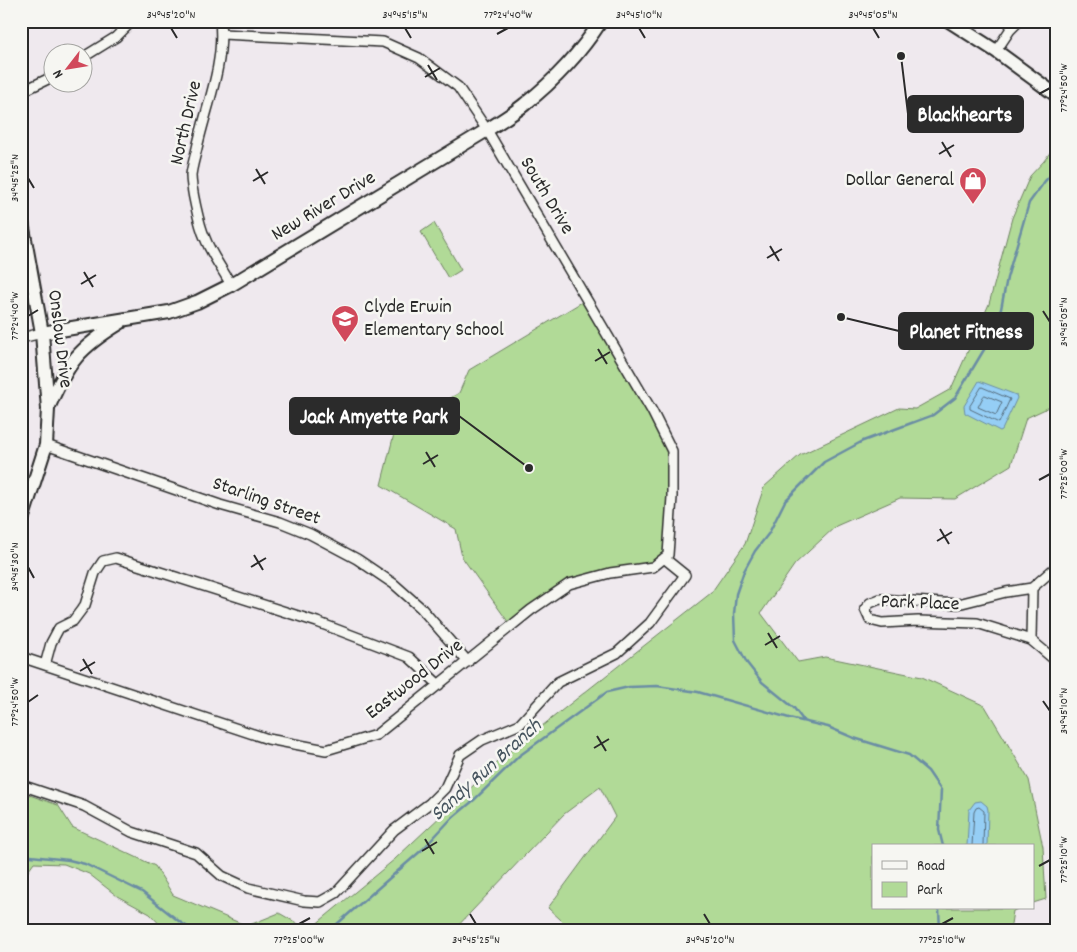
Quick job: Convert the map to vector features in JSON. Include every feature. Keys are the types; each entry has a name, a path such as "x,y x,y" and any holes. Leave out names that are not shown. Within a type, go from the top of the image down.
{"street":[{"path":"92,52 116,37 132,21"},
{"name":"North Drive","path":"220,21 222,34 211,100 191,174 193,192 205,238 231,284"},
{"name":"New River Drive","path":"21,338 169,312 197,302 231,284 487,130 525,104 563,69 601,21"},
{"path":"949,21 996,51 1056,95"},
{"path":"996,51 1010,30 1019,21"},
{"name":"South Drive","path":"222,34 383,42 420,58 458,87 487,130 652,411 672,451 672,497 666,557"},
{"path":"21,92 42,82"},
{"name":"Onslow Drive","path":"21,217 42,333 48,409 46,445 21,523"},
{"path":"48,409 62,378 76,356 97,337 126,320"},
{"name":"Starling Street","path":"46,445 220,505 280,522 310,534 357,559 394,584 420,608 468,662"},
{"path":"21,785 84,806 132,832 196,853 222,876 248,888 304,901 320,902 336,893 394,830 430,803 444,788 460,755 482,740 520,724 558,682 617,653 650,623 685,575 666,557"},
{"name":"Eastwood Drive","path":"21,657 268,739 326,750 376,735 531,610 569,584 609,573 653,567 666,557"},
{"path":"45,665 51,643 59,628 73,621 85,605 95,573 103,562 116,558 317,622 410,657 439,685"},
{"path":"1056,567 1032,588 1031,640 1056,660"},
{"name":"Park Place","path":"1031,640 977,623 918,621 882,623 870,620 865,609 870,603 880,599 958,604 1006,592 1032,588"}],"green space":[{"path":"1056,144 1056,404 1026,418 1011,465 955,499 900,498 836,526 795,564 761,613 798,662 825,657 922,677 985,706 1029,780 1043,847 1046,899 1034,903 1034,844 872,844 872,910 1015,910 1013,911 1010,931 573,931 548,908 615,817 600,787 564,814 453,931 166,931 150,914 117,896 89,874 64,864 34,863 21,881 21,792 58,805 72,827 155,866 173,895 247,926 279,913 309,930 395,859 509,752 711,593 745,544 764,487 800,455 899,408 915,409 951,389 989,304 1012,218 1030,176"},
{"path":"434,223 461,270 448,278 421,232"},
{"path":"587,299 672,451 668,555 653,567 569,584 511,626 462,557 456,529 381,485 395,430 459,393 469,370"}],"water":[{"path":"979,381 1016,395 1017,398 1000,431 965,413 964,406"},
{"path":"981,801 987,806 987,844 967,844 969,810 975,802"}],"waterway":[{"path":"803,720 794,708 762,682 747,663 735,640 734,614 736,594 744,571 755,551 769,533 785,501 824,462 863,441 933,415 955,398 991,336 1001,309 1007,278 1029,203 1045,181 1056,170"},
{"name":"Sandy Run Branch","path":"329,931 423,849 450,820 474,800 519,756 607,692 629,687 657,686 698,692 828,727 854,738 909,755 928,771 941,790 939,830 942,844"},
{"name":"Sandy Run Branch","path":"21,855 69,860 85,864 142,892 194,931"},
{"path":"939,910 940,931"}],"place":[{"name":"Blackhearts","path":"901,56"},
{"name":"Dollar General","path":"973,205"},
{"name":"Planet Fitness","path":"841,317"},
{"name":"Clyde Erwin Elementary School","path":"345,343"},
{"name":"Jack Amyette Park","path":"529,468"}]}
